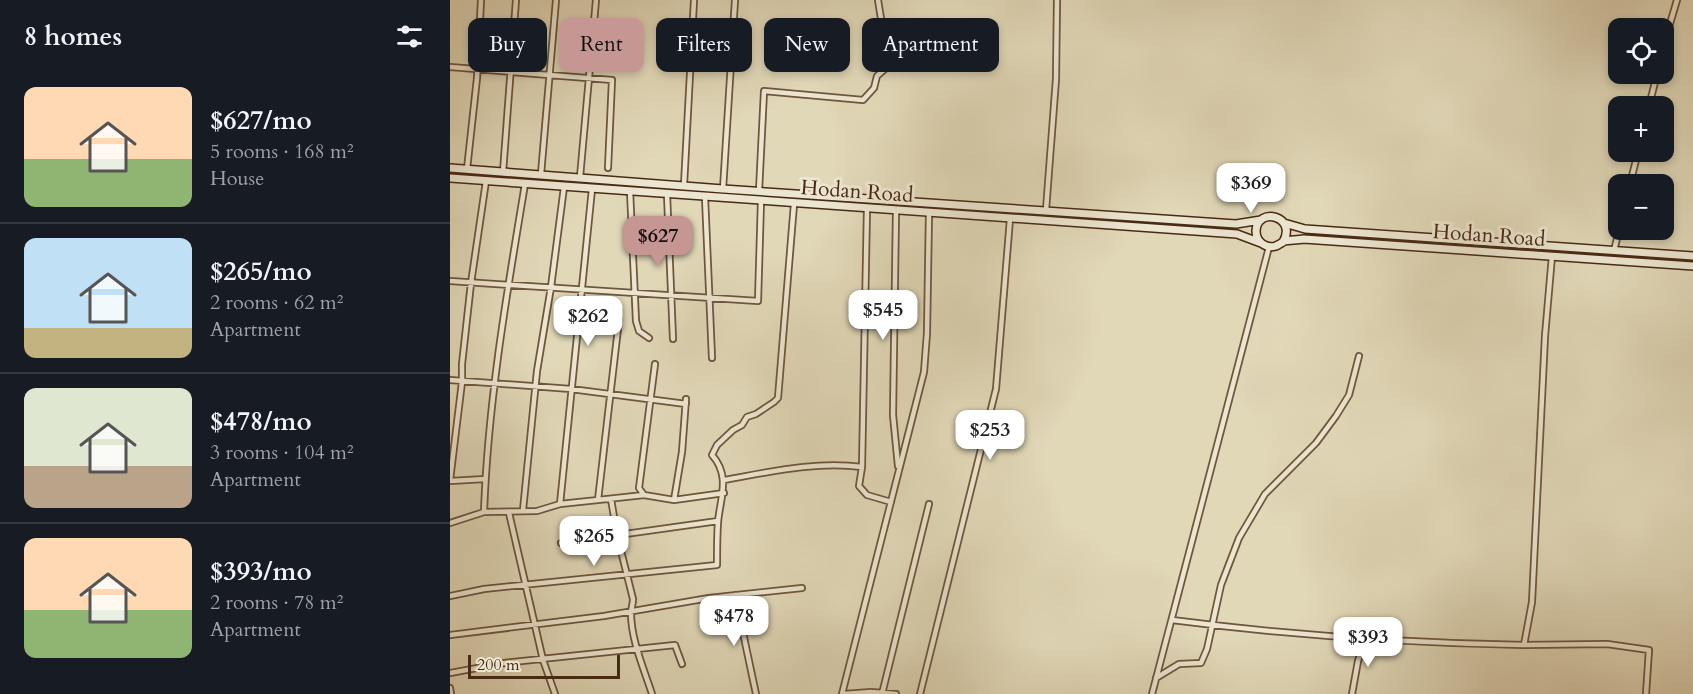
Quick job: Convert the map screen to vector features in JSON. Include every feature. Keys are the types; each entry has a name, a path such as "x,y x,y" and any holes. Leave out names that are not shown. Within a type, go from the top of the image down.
{"main road":[{"name":"Hodan Road","path":"450,168 759,192 1236,224 1250,224 1276,217 1284,223 1305,229 1693,256"},
{"name":"Hodan Road","path":"450,178 1237,234 1269,247 1282,242 1304,239 1693,266"},
{"path":"1261,220 1256,234 1261,243"},
{"path":"1282,242 1286,233 1284,223"}],"street":[{"path":"480,18 481,0"},
{"path":"503,172 516,0"},
{"path":"541,174 556,0"},
{"path":"580,177 596,0"},
{"path":"684,185 694,0"},
{"path":"723,189 735,0"},
{"path":"759,192 764,91 863,100 874,88 877,76 885,69 884,37 878,0"},
{"path":"1046,210 1056,79 1057,0"},
{"path":"1672,18 1677,0"},
{"path":"450,67 468,68"},
{"path":"467,169 477,72"},
{"path":"502,72 612,80 608,168"},
{"path":"486,181 471,283 450,480 486,479"},
{"path":"484,512 497,361 525,184"},
{"path":"523,510 535,386 564,187"},
{"path":"560,504 592,189"},
{"path":"630,191 634,293 639,331 649,338"},
{"path":"667,194 673,339"},
{"path":"705,197 712,358"},
{"path":"450,281 758,301 761,201"},
{"path":"450,596 483,589 717,565 718,521 724,493 724,480 716,459 712,455 717,445 742,425 747,417 774,402 780,392 794,204"},
{"path":"867,209 862,467 859,486 867,495 891,502"},
{"path":"896,211 893,415 898,471"},
{"path":"896,694 843,694 924,372 929,213"},
{"path":"920,694 996,389 1010,219"},
{"path":"1614,251 1617,240"},
{"path":"1152,694 1269,247"},
{"path":"1524,645 1532,602 1545,336 1552,256"},
{"path":"598,500 619,320"},
{"path":"1156,678 1179,664 1201,663 1207,649 1210,625 1221,585 1239,538 1265,494 1316,442 1336,416 1349,395 1359,356"},
{"path":"644,495 639,488 655,364"},
{"path":"450,380 571,389 651,400 686,401 682,452 674,500"},
{"path":"724,480 793,467 840,464 862,467"},
{"path":"450,523 484,512 537,511 560,504 644,495 674,500 724,493"},
{"path":"611,499 633,602 630,611 638,649 652,694"},
{"path":"882,694 929,504"},
{"path":"509,513 534,625 555,694"},
{"path":"561,543 718,521"},
{"path":"450,635 735,595 802,588"},
{"path":"735,595 756,694"},
{"path":"1172,620 1366,637 1524,645 1607,644 1649,650 1646,694"},
{"path":"1352,694 1358,661 1366,637"},
{"path":"450,673 504,663 675,645 682,664"},
{"path":"450,688 451,694"}]}
